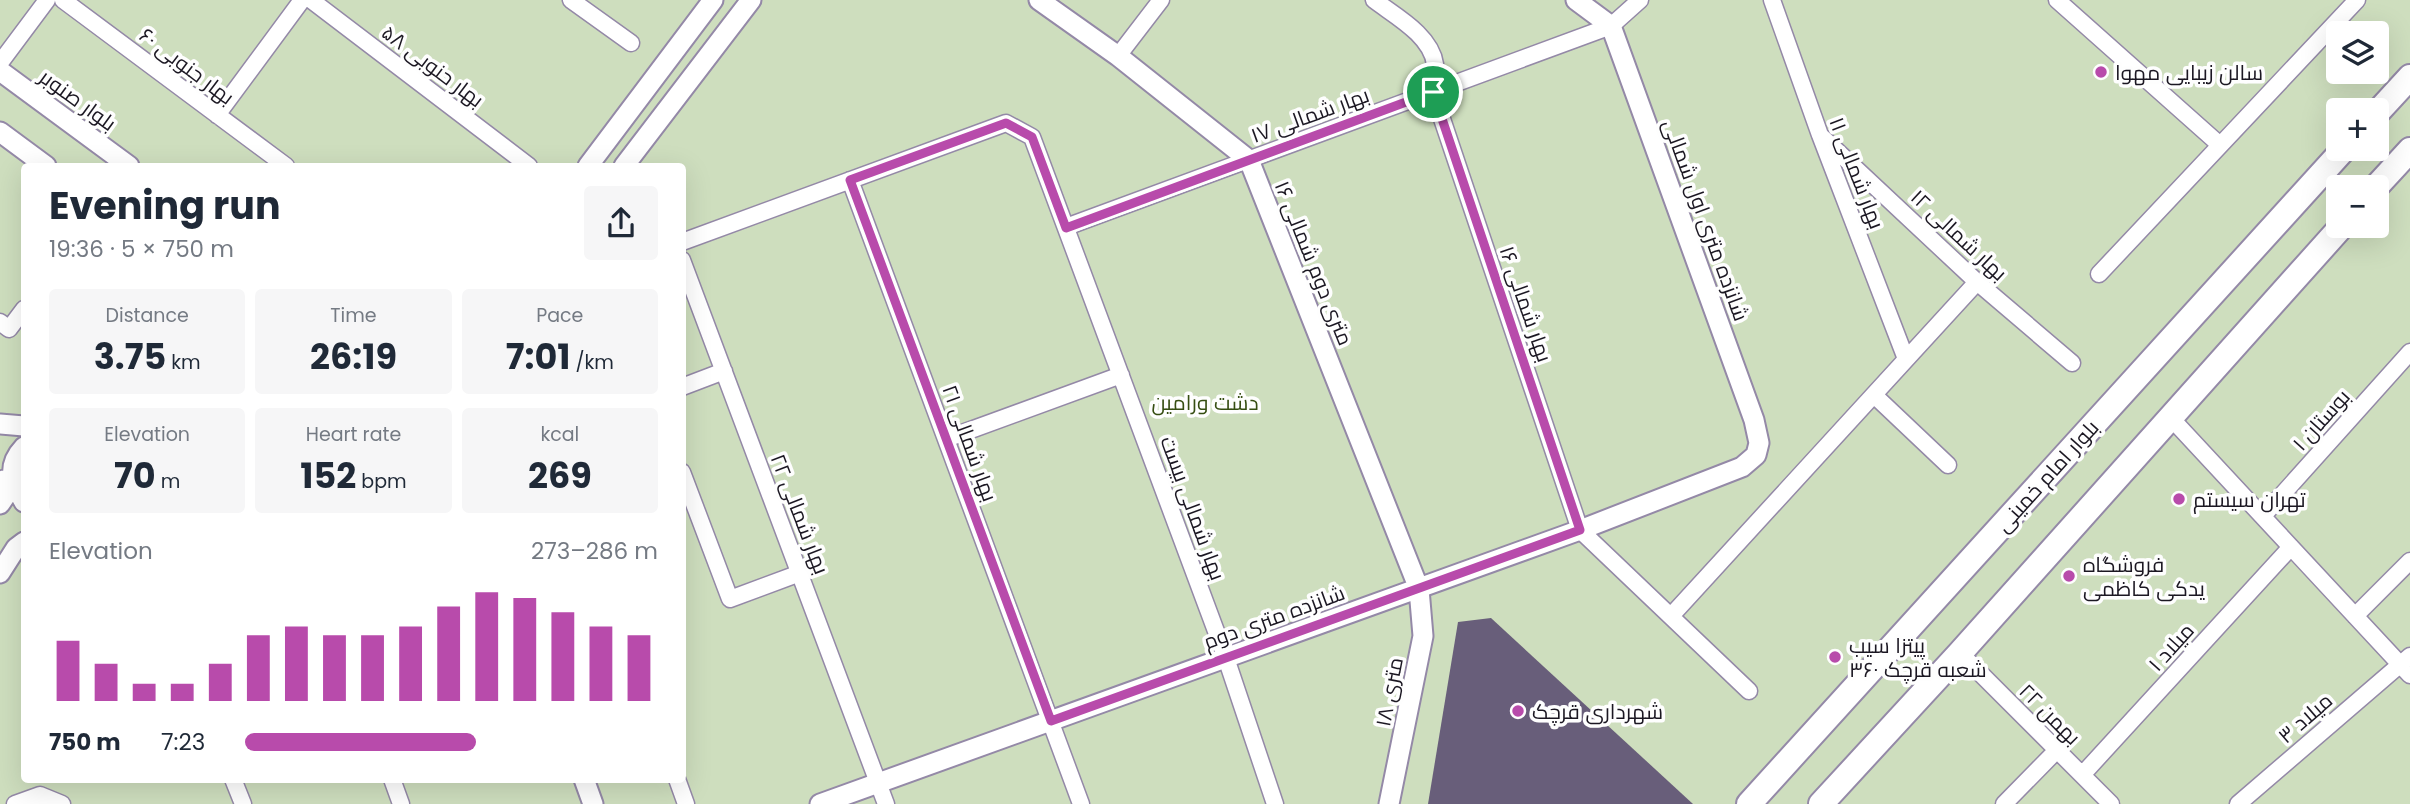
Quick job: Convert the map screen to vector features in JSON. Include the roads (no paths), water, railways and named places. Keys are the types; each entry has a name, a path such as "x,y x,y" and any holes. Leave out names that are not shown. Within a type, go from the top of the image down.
{"main road":[{"path":"2389,100 2410,77"},
{"path":"2388,175 2408,155"},
{"name":"بلوار امام خمینی","path":"1749,804 2333,161"},
{"path":"1821,804 1960,653 2331,238"}],"street":[{"path":"0,63 47,0"},
{"name":"بهار جنوبی ۶۰","path":"63,0 282,163"},
{"path":"217,115 302,0"},
{"name":"بهار حنوبی ۵۸","path":"311,0 525,163"},
{"path":"571,0 631,43"},
{"path":"590,163 713,0"},
{"path":"626,163 751,0"},
{"name":"۱۶ متری دوم شمالی","path":"1039,0 1118,56 1249,160 1419,589"},
{"path":"1118,56 1161,0"},
{"name":"بهار شمالی ۱۶","path":"1374,0 1426,42 1435,63 1433,92 1580,530"},
{"path":"1576,0 1611,26"},
{"name":"بهار شمالی ۱۷","path":"1066,228 1611,26 1640,0"},
{"name":"بهار شمالی ۱۱","path":"1772,0 1819,135 1906,359"},
{"path":"2057,0 2220,145"},
{"path":"2099,274 2357,0"},
{"name":"شانزده متری اول شمالی","path":"1611,26 1754,420 1759,443 1756,455 1742,467"},
{"name":"بلوار صنوبر","path":"0,71 123,163"},
{"name":"بهار شمالی بیست","path":"850,180 1006,123 1032,137 1226,658 1275,804"},
{"path":"0,132 42,163"},
{"name":"بهار شمالی ۱۲","path":"1819,135 1977,282 2072,363"},
{"path":"686,241 850,180"},
{"name":"بهار شمالی ۲۱","path":"850,180 1081,804"},
{"name":"بهار شمالی ۲۲","path":"686,271 886,804"},
{"path":"1671,616 1977,282"},
{"path":"0,322 9,329 21,313"},
{"name":"بوستان ۱","path":"2263,516 2410,352"},
{"path":"686,386 724,372"},
{"path":"946,439 1121,375"},
{"path":"1874,395 1948,465"},
{"path":"2171,418 2355,616 2407,665"},
{"path":"0,424 21,426"},
{"path":"0,504 11,468 21,450"},
{"name":"شانزده متری دوم","path":"820,804 1419,589 1742,467"},
{"path":"7,482 21,498"},
{"path":"686,483 730,599 800,573"},
{"path":"1580,530 1749,691"},
{"path":"0,573 20,545"},
{"name":"میلاد ۱","path":"2081,775 2291,547"},
{"path":"2355,616 2410,561"},
{"name":"۱۸ متری","path":"1389,804 1423,636 1419,589"},
{"name":"۲۲ بهمن","path":"1960,653 2111,804"},
{"name":"میلاد ۳","path":"2238,804 2407,665"},
{"path":"2004,804 2057,750"},
{"path":"235,783 243,804"},
{"path":"393,783 401,804"},
{"path":"585,783 593,804"},
{"path":"678,783 686,804"},
{"path":"15,804 40,794 62,804"}],"place":[{"name":"سالن زیبایی مهوا","path":"2101,72"},
{"name":"تهران سیستم","path":"2179,499"},
{"name":"فروشگاه یدکی کاظمی","path":"2069,576"},
{"name":"پیتزا سیب ۳۶۰ شعبه قرچک","path":"1835,657"},
{"name":"شهرداری قرچک","path":"1518,711"}],"park label":[{"name":"دشت ورامین","path":"1205,402"}]}
